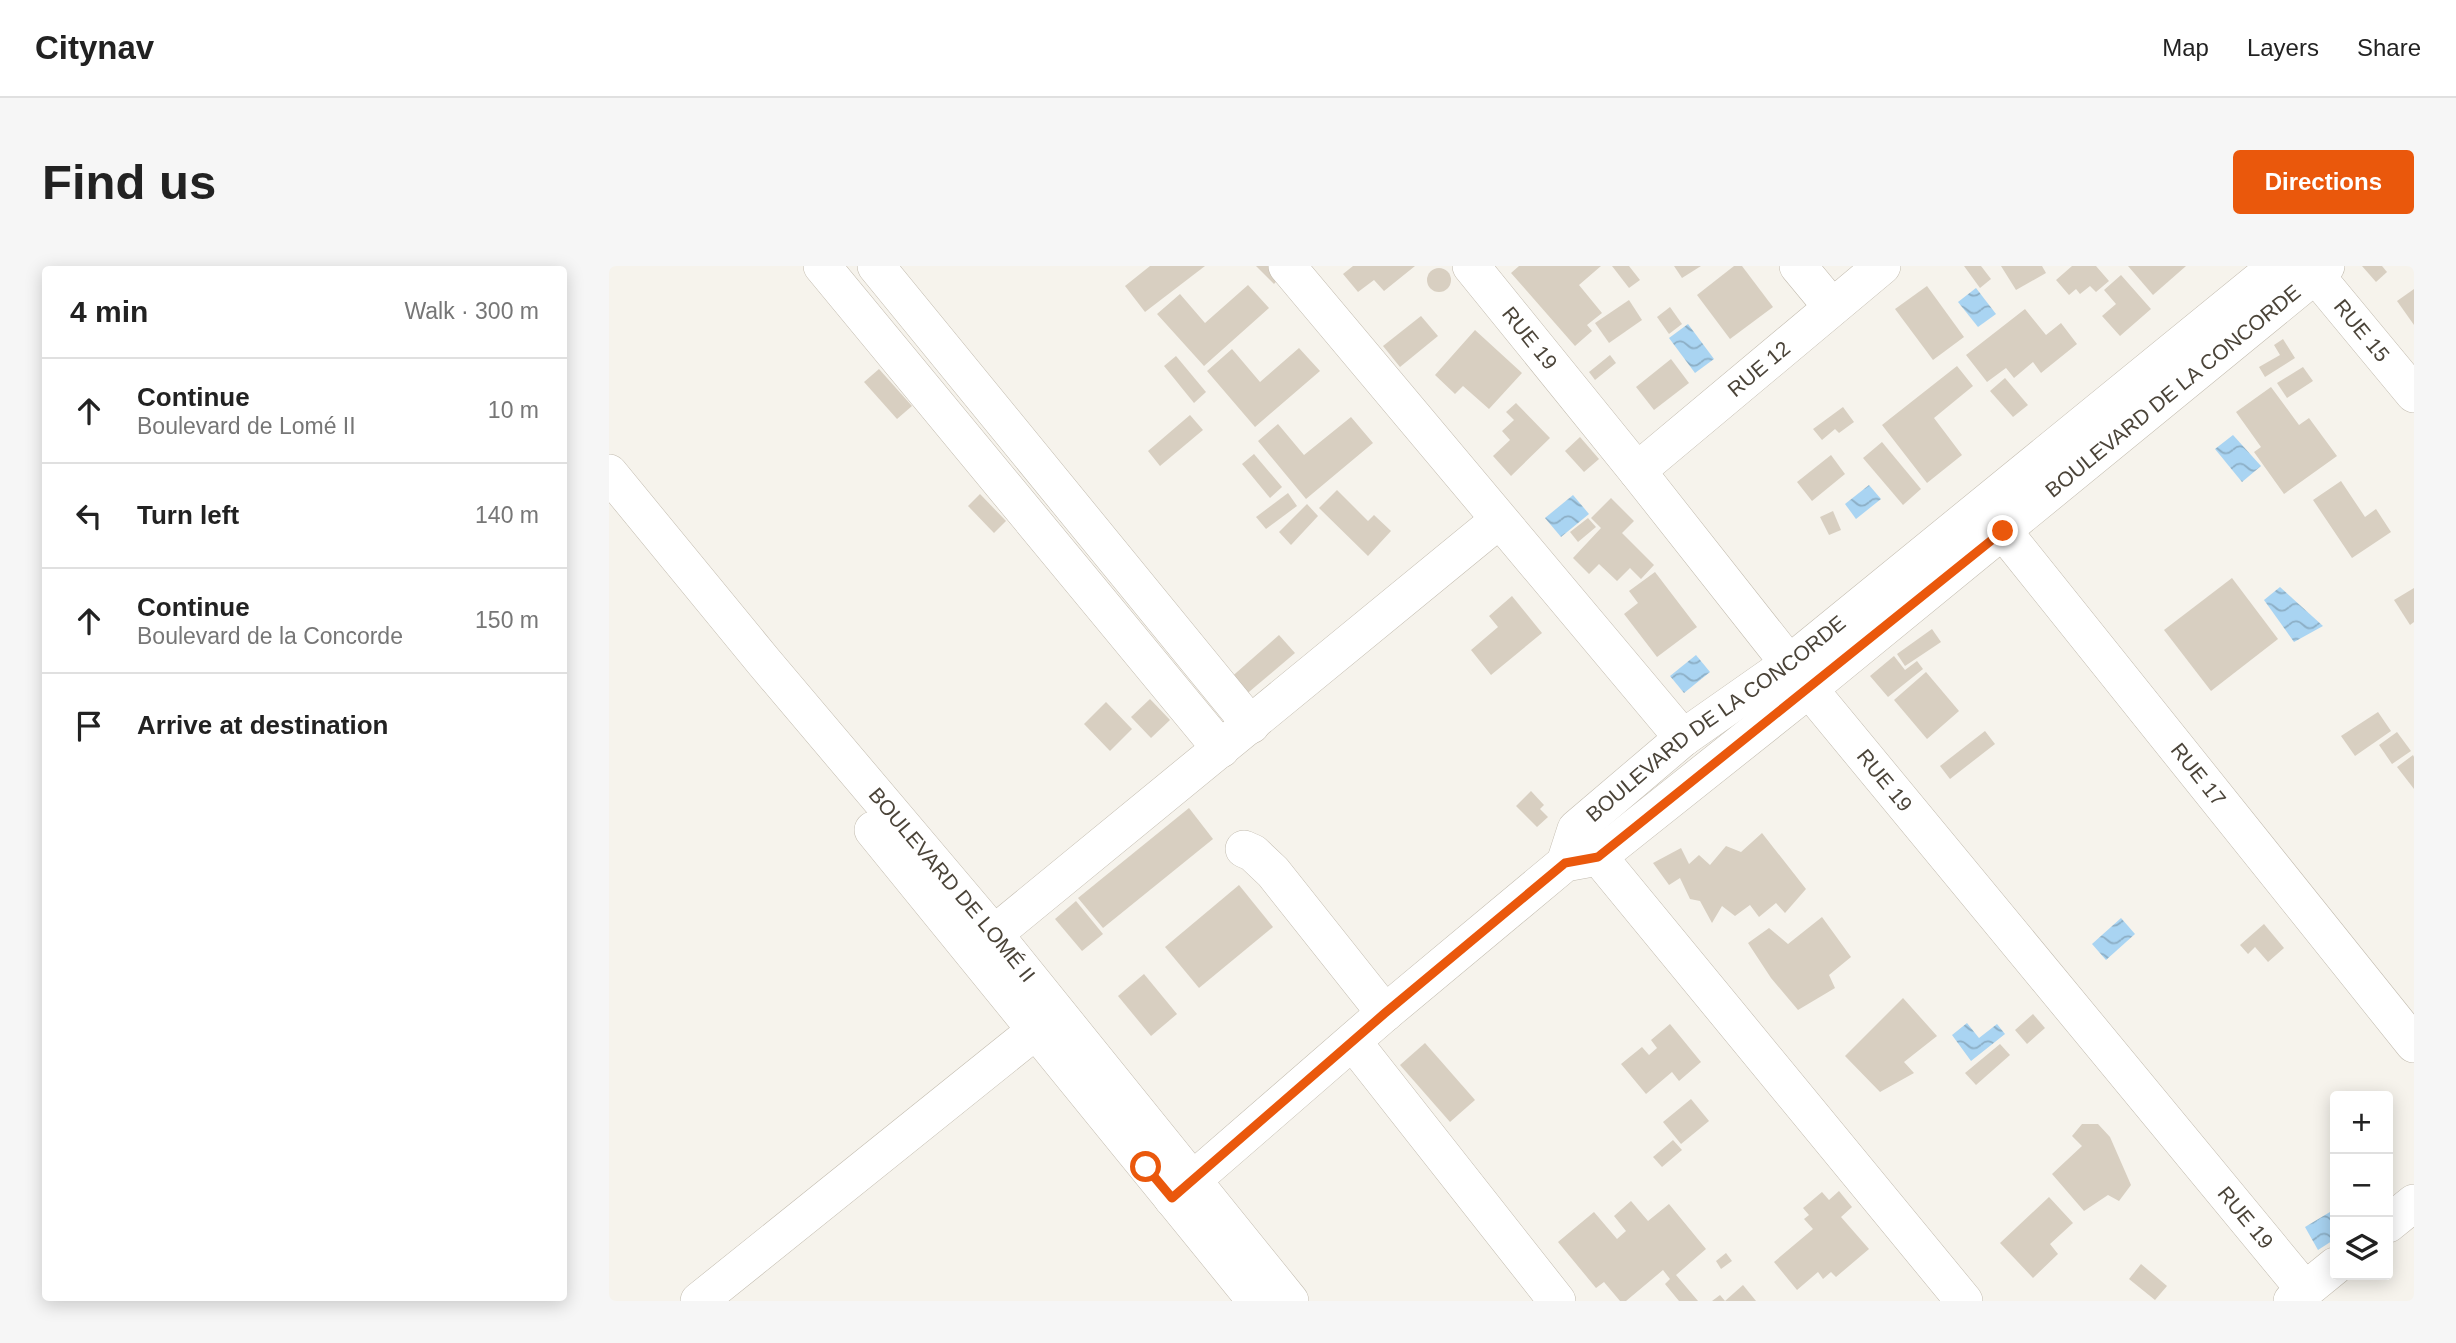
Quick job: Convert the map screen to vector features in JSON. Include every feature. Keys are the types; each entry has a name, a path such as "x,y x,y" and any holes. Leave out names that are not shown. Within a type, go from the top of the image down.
{"street":[{"path":"822,266 1221,749"},
{"path":"876,266 1251,725"},
{"path":"1287,266 1683,738"},
{"name":"RUE 19","path":"1471,266 2299,1296"},
{"path":"1798,266 1832,307"},
{"name":"RUE 12","path":"1637,471 1882,266"},
{"name":"BOULEVARD DE LA CONCORDE","path":"1994,517 2277,266"},
{"name":"BOULEVARD DE LA CONCORDE","path":"1581,860 1994,517 2316,269"},
{"name":"RUE 15","path":"2316,269 2414,394"},
{"name":"BOULEVARD DE LOMÉ II","path":"609,473 764,662 994,934 1046,1020"},
{"name":"BOULEVARD DE LOMÉ II","path":"609,511 892,853 1046,1020 1182,1189 1290,1301"},
{"name":"RUE 17","path":"1994,517 2414,1044"},
{"path":"994,934 1499,520"},
{"name":"BOULEVARD DE LA CONCORDE","path":"1581,860 1576,829 1683,738 1800,676"},
{"path":"1244,849 1253,853 1273,872 1385,1013"},
{"path":"1182,1189 1385,1013 1581,860 1964,1301"},
{"path":"699,1301 1046,1020"},
{"path":"1353,1042 1557,1301"},
{"name":"BOULEVARD DE LOMÉ II","path":"1182,1189 1256,1301"},
{"path":"2393,1220 2414,1203"},
{"path":"2299,1296 2330,1270"}],"water":[{"path":"1976,288 1996,314 1978,327 1958,302"},
{"path":"1688,324 1714,359 1695,373 1669,338"},
{"path":"2233,435 2261,466 2242,482 2215,449"},
{"path":"1869,485 1881,499 1856,519 1845,504"},
{"path":"1573,495 1589,514 1561,537 1545,518"},
{"path":"2280,587 2323,626 2294,642 2264,600"},
{"path":"1696,655 1710,672 1684,693 1670,676"},
{"path":"2121,918 2135,934 2106,960 2092,944"},
{"path":"1967,1023 1979,1038 1997,1024 2005,1034 1971,1061 1952,1035"},
{"path":"2330,1212 2330,1242 2318,1250 2305,1227"}],"building":[{"path":"1150,266 1205,266 1145,312 1125,286"},
{"path":"1256,266 1275,266 1283,274 1274,284"},
{"path":"1353,266 1415,266 1384,291 1374,280 1358,292 1343,274"},
{"path":"1519,266 1601,266 1579,285 1602,313 1587,325 1592,331 1575,346 1511,273"},
{"path":"1612,266 1629,266 1640,280 1629,288"},
{"path":"1674,266 1701,266 1682,278"},
{"path":"1734,266 1742,266 1773,307 1730,339 1697,295"},
{"path":"1964,266 1981,266 1991,279 1980,288"},
{"path":"2001,266 2042,266 2046,273 2016,290"},
{"path":"2072,266 2096,266 2109,281 2096,292 2090,286 2080,294 2076,289 2069,295 2056,280"},
{"path":"2128,266 2186,266 2153,295"},
{"path":"2362,266 2382,266 2387,272 2376,282"},
{"path":"1439,268 1447,272 1451,280 1447,288 1439,292 1431,288 1427,280 1431,272"},
{"path":"2121,275 2151,309 2120,336 2102,316 2116,304 2104,290"},
{"path":"1248,285 1269,308 1204,366 1157,314 1180,294 1205,323"},
{"path":"1927,286 1964,337 1933,360 1895,309"},
{"path":"2414,289 2414,325 2397,301"},
{"path":"1629,300 1642,320 1609,343 1595,323"},
{"path":"1670,307 1682,324 1669,334 1657,317"},
{"path":"2025,309 2046,335 2061,323 2077,344 2041,373 2033,362 2014,378 2006,368 1987,382 1966,355"},
{"path":"1421,316 1438,336 1400,367 1383,346"},
{"path":"1475,330 1522,373 1489,409 1463,386 1455,394 1435,375"},
{"path":"2283,339 2295,358 2265,377 2259,367 2280,355 2274,345"},
{"path":"1299,348 1320,371 1255,427 1207,371 1232,349 1260,382"},
{"path":"1610,355 1616,363 1595,380 1589,372"},
{"path":"1176,356 1206,392 1194,403 1164,366"},
{"path":"1671,359 1689,383 1654,410 1636,387"},
{"path":"1957,366 1973,386 1934,418 1962,455 1927,483 1882,425"},
{"path":"2303,367 2313,381 2287,398 2277,383"},
{"path":"879,369 912,406 897,419 864,382"},
{"path":"2005,378 2028,405 2013,417 1990,391"},
{"path":"2271,387 2299,425 2309,418 2337,456 2284,494 2254,452 2261,447 2236,412"},
{"path":"1516,403 1550,438 1511,476 1493,456 1510,440 1502,431 1514,420 1506,412"},
{"path":"1843,407 1854,422 1839,433 1835,429 1822,440 1813,429"},
{"path":"1190,415 1203,430 1160,466 1148,451"},
{"path":"1351,417 1373,443 1306,499 1258,441 1278,424 1304,455"},
{"path":"1580,437 1599,459 1584,472 1565,451"},
{"path":"1882,442 1921,489 1903,505 1863,458"},
{"path":"1254,454 1282,487 1270,498 1242,464"},
{"path":"1831,455 1845,474 1812,501 1797,482"},
{"path":"2341,481 2365,517 2376,509 2391,532 2352,558 2313,500"},
{"path":"1337,490 1368,521 1374,515 1391,531 1368,556 1319,508"},
{"path":"1288,493 1297,506 1266,529 1256,517"},
{"path":"980,494 1006,521 994,533 968,506"},
{"path":"1611,498 1634,521 1622,533 1654,565 1641,579 1630,568 1617,581 1599,564 1589,574 1573,558 1601,528 1591,518"},
{"path":"1307,504 1318,516 1291,545 1279,532"},
{"path":"1833,511 1841,530 1829,535 1820,517"},
{"path":"1588,518 1596,527 1578,542 1570,532"},
{"path":"1655,572 1697,627 1657,657 1624,614 1638,603 1629,591"},
{"path":"2232,578 2278,639 2211,691 2164,630"},
{"path":"2414,588 2414,622 2410,625 2394,600"},
{"path":"1512,596 1542,633 1491,675 1471,650 1498,627 1489,616"},
{"path":"1932,629 1941,642 1905,666 1897,654"},
{"path":"1279,635 1295,653 1243,697 1228,680"},
{"path":"1894,656 1905,670 1917,661 1923,669 1888,697 1870,676"},
{"path":"1926,672 1959,711 1927,739 1894,700"},
{"path":"1150,699 1170,720 1151,738 1131,717"},
{"path":"1106,702 1132,729 1110,751 1084,724"},
{"path":"2378,712 2391,731 2355,756 2341,736"},
{"path":"1985,731 1995,744 1950,779 1940,766"},
{"path":"2397,732 2411,751 2392,764 2379,745"},
{"path":"2413,755 2414,757 2414,789 2397,767"},
{"path":"1531,791 1544,805 1540,809 1548,817 1537,827 1516,806"},
{"path":"1189,808 1213,839 1103,928 1078,898"},
{"path":"1762,833 1806,889 1785,913 1776,903 1759,917 1750,905 1735,916 1722,906 1712,923 1700,901 1690,899 1680,878 1669,885 1653,863 1681,848 1689,864 1699,855 1710,865 1726,846 1741,852"},
{"path":"1239,885 1273,927 1199,988 1165,947"},
{"path":"1076,901 1103,934 1082,951 1055,919"},
{"path":"1822,917 1851,957 1829,975 1835,988 1798,1010 1771,978 1748,943 1769,928 1788,944"},
{"path":"2264,924 2284,948 2268,962 2255,947 2248,954 2240,945"},
{"path":"1144,974 1177,1014 1151,1036 1118,996"},
{"path":"1903,998 1937,1036 1904,1062 1914,1073 1880,1092 1845,1056"},
{"path":"2033,1014 2045,1028 2027,1044 2015,1030"},
{"path":"1670,1024 1701,1062 1679,1081 1672,1072 1646,1094 1621,1064 1642,1047 1649,1055 1657,1048 1651,1040"},
{"path":"1425,1043 1475,1100 1450,1122 1400,1065"},
{"path":"2000,1044 2010,1055 1976,1085 1965,1073"},
{"path":"1691,1099 1709,1121 1681,1144 1663,1122"},
{"path":"2082,1124 2098,1124 2110,1137 2131,1185 2119,1201 2108,1195 2084,1211 2052,1174 2082,1146 2072,1136"},
{"path":"1673,1140 1682,1150 1662,1167 1653,1157"},
{"path":"1839,1191 1852,1207 1841,1217 1869,1249 1836,1277 1831,1272 1823,1279 1818,1272 1797,1290 1774,1262 1813,1229 1804,1219 1809,1215 1803,1208 1822,1192 1829,1200"},
{"path":"2049,1197 2073,1223 2050,1244 2058,1254 2033,1278 2000,1243"},
{"path":"1631,1201 1648,1221 1669,1204 1706,1249 1676,1275 1698,1301 1679,1301 1665,1284 1670,1279 1663,1270 1626,1301 1620,1301 1604,1282 1596,1288 1558,1242 1594,1212 1617,1239 1626,1231 1614,1216"},
{"path":"1726,1253 1732,1261 1721,1269 1716,1261"},
{"path":"2141,1264 2167,1286 2155,1300 2129,1279"},
{"path":"1743,1285 1756,1301 1725,1301"},
{"path":"1720,1295 1725,1301 1712,1301"}],"route":[{"path":"1146,1167 1172,1198 1385,1013 1565,863 1598,857 2003,531"}]}
